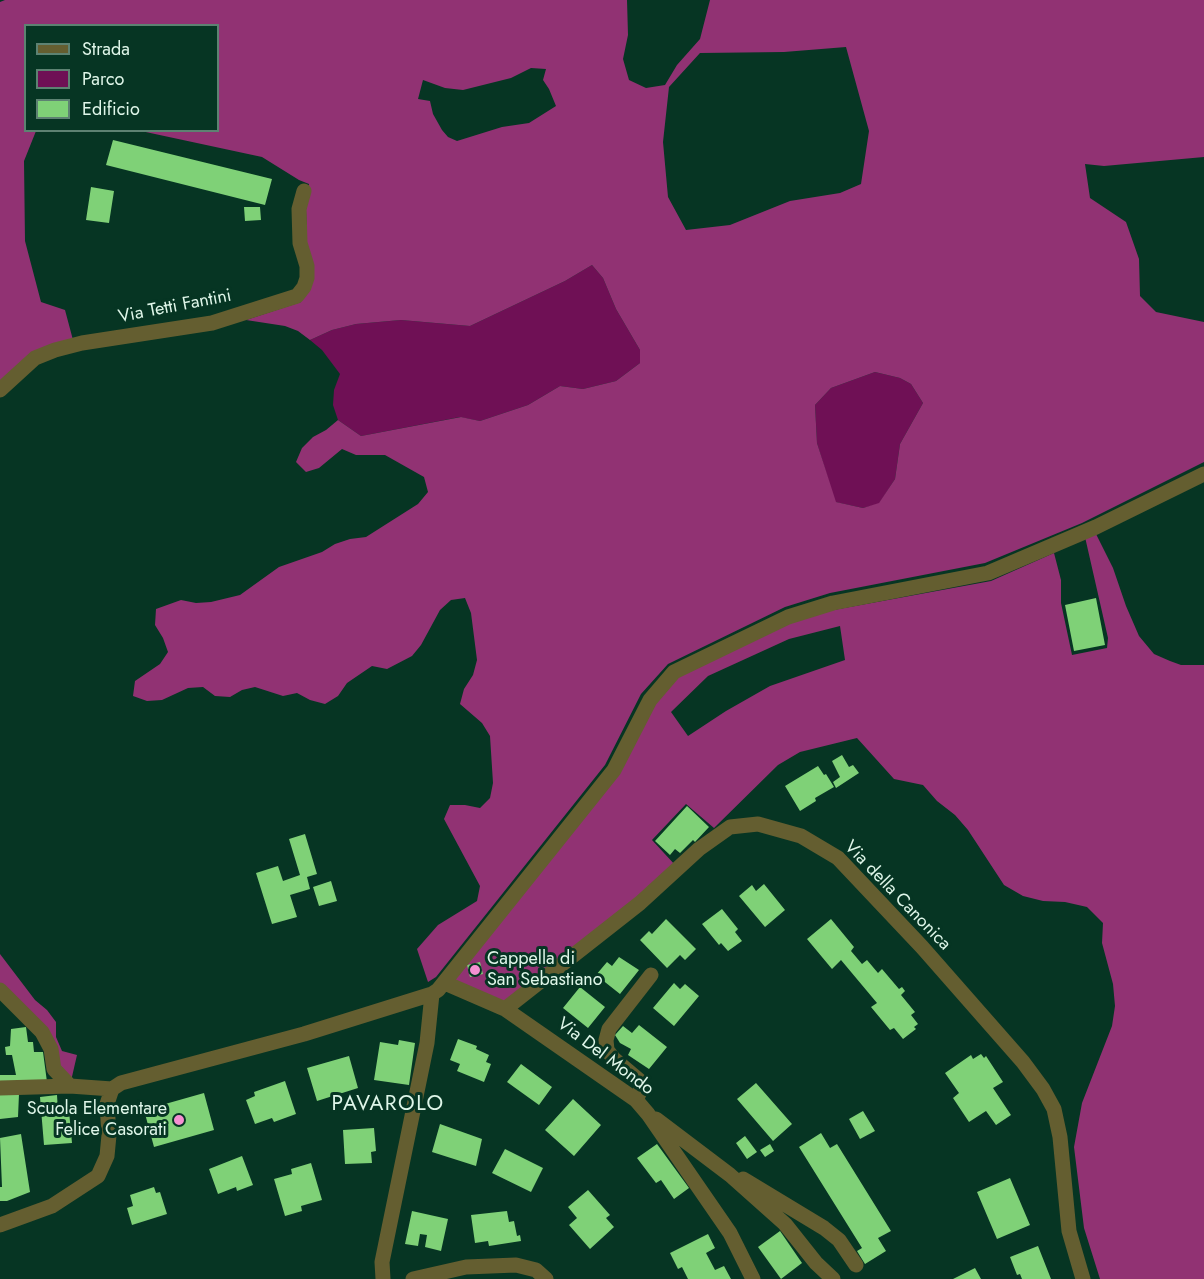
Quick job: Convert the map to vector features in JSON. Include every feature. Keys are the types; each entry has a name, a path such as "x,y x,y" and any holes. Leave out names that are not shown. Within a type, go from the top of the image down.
{"street":[{"name":"Via Tetti Fantini","path":"0,390 36,358 55,350 82,343 212,323 297,296 307,278 300,243 299,209 304,191"},
{"path":"0,1088 70,1086 112,1089 121,1083 304,1034 432,994 445,983 614,770 650,700 674,672 788,617 833,603 988,573 1096,527 1204,474"},
{"name":"Via della Canonica","path":"506,1009 640,903 699,849 730,827 758,824 801,836 838,858 929,956 1023,1062 1043,1089 1053,1109 1060,1137 1069,1231 1083,1279"},
{"path":"636,1100 642,1087 640,1081 614,1059 607,1050 606,1040 609,1029 651,975"},
{"name":"Via Del Mondo","path":"445,983 506,1009 636,1100 730,1233 753,1279"},
{"path":"0,990 42,1032 51,1049 54,1069 70,1086"},
{"path":"383,1279 382,1262 427,1043 432,994"},
{"path":"0,1225 52,1206 98,1176 107,1156 109,1136 107,1104 112,1089"},
{"path":"648,1114 730,1175 785,1224 816,1263 833,1279"},
{"path":"730,1175 760,1188 824,1228 839,1240 856,1265"},
{"path":"413,1279 466,1267 516,1265 536,1270 546,1279"}],"green space":[{"path":"592,265 603,278 616,309 640,350 640,363 616,381 583,389 560,386 528,405 480,421 460,417 361,436 338,420 333,405 334,390 340,374 322,350 310,340 332,330 356,324 401,320 470,326 565,281"},
{"path":"875,372 900,378 911,384 923,403 900,444 895,479 879,504 863,508 835,502 817,443 815,405 831,388"}],"shaded area":[{"path":"5,0 627,0 628,35 623,59 629,80 646,88 665,85 677,65 700,39 710,0 1204,0 1204,157 1104,166 1085,164 1090,198 1126,222 1139,259 1140,296 1156,312 1204,322 1204,462 1082,523 985,563 830,593 785,607 668,664 641,694 605,765 436,977 428,982 417,949 438,925 477,901 480,886 444,819 450,805 480,808 490,798 493,783 490,736 482,723 460,704 477,660 471,613 465,598 451,600 440,610 421,645 412,656 387,669 372,666 347,683 338,696 325,704 297,693 283,696 255,687 242,690 230,697 215,696 203,687 188,688 162,700 147,701 133,696 135,681 160,664 168,652 155,625 156,609 181,600 196,603 211,602 240,595 279,567 322,552 335,544 366,537 418,504 428,492 424,477 385,455 356,455 342,449 319,468 306,472 296,462 302,448 313,437 338,420 361,436 461,417 480,421 528,405 560,386 583,389 616,381 640,363 640,350 616,309 603,278 592,265 565,281 470,326 401,320 356,324 332,330 310,340 298,331 285,326 246,320 301,302 307,242 306,210 309,184 262,157 146,132 219,132 219,24 24,24 24,132 36,132 24,161 25,241 41,302 65,310 73,340 0,382 0,2","holes":["846,47 869,131 861,184 840,193 790,201 730,225 686,230 668,197 663,142 669,87 700,53 784,52","531,68 546,69 543,80 556,106 529,123 502,127 457,141 448,137 442,130 433,114 430,101 418,99 423,80 445,88 463,90 511,78","875,372 900,378 911,384 923,403 900,444 895,479 879,503 863,508 836,502 817,443 815,405 831,388"]},
{"path":"1095,532 1113,568 1139,636 1154,654 1181,665 1204,665 1204,1279 1100,1279 1084,1228 1074,1147 1082,1103 1112,1026 1115,1006 1113,984 1102,943 1103,923 1087,907 1023,896 1004,885 968,830 955,815 937,801 923,785 894,779 857,738 800,752 778,765 714,828 686,804 652,840 676,866 507,1006 450,981 548,861 653,700 676,674 790,618 991,581 1054,553 1061,580 1061,603 1072,655 1107,648 1108,638 1085,537","holes":["840,626 845,660 770,686 688,736 671,712 708,676 789,639"]},
{"path":"0,954 35,1000 56,1022 56,1037 62,1051 77,1055 71,1081 57,1067 54,1048 0,986"}],"building":[{"path":"113,140 272,179 265,205 106,165"},
{"path":"91,187 114,191 109,223 86,220"},
{"path":"244,207 260,207 261,220 245,221"},
{"path":"1096,598 1105,645 1074,651 1065,605"},
{"path":"842,755 849,767 853,765 859,773 836,788 833,782 840,777 832,761"},
{"path":"818,766 834,787 815,798 816,801 800,811 785,786"},
{"path":"687,806 709,827 695,842 693,840 680,853 675,849 670,855 655,841"},
{"path":"305,834 317,874 307,877 310,889 290,895 297,917 272,924 256,873 278,866 283,881 300,875 289,839"},
{"path":"331,881 337,901 319,906 313,887"},
{"path":"764,884 785,910 765,927 739,896 752,885 756,891"},
{"path":"722,909 738,929 735,932 742,941 728,951 721,943 719,945 702,924"},
{"path":"666,919 696,949 685,960 680,955 667,968 640,940 649,931 652,934"},
{"path":"831,919 854,947 851,951 862,964 867,960 878,973 882,969 899,989 902,987 905,991 901,995 915,1012 911,1015 918,1024 914,1027 916,1029 903,1039 894,1028 890,1030 871,1007 877,1003 841,960 832,969 807,939"},
{"path":"619,957 639,970 620,994 596,975 607,962 612,966"},
{"name":"Cappella di San Sebastiano","path":"480,962 483,974 470,977 467,965"},
{"path":"674,983 680,989 685,984 699,996 674,1026 653,1008"},
{"path":"580,987 605,1007 588,1028 563,1008"},
{"path":"639,1025 667,1047 649,1069 628,1055 631,1049 620,1043 615,1035 623,1026 632,1033"},
{"path":"26,1027 28,1042 33,1042 34,1052 43,1052 47,1082 0,1083 0,1075 16,1075 12,1055 6,1055 5,1047 10,1046 11,1029"},
{"path":"458,1039 477,1046 476,1049 489,1055 486,1062 491,1064 484,1082 457,1071 460,1064 450,1060"},
{"path":"399,1040 415,1043 409,1085 374,1080 380,1042 398,1045"},
{"path":"981,1054 984,1058 986,1056 1003,1082 993,1088 1011,1115 996,1125 986,1111 969,1122 953,1098 959,1093 945,1073 971,1055 973,1059"},
{"path":"349,1056 358,1088 317,1101 307,1068"},
{"path":"521,1064 552,1087 539,1105 507,1082"},
{"path":"285,1081 296,1114 274,1122 272,1118 255,1124 246,1100 255,1096 254,1092"},
{"path":"756,1083 792,1124 773,1141 737,1099"},
{"name":"Scuola Elementare Felice Casorati","path":"204,1093 214,1130 154,1147 144,1110"},
{"path":"0,1094 19,1094 18,1117 0,1119"},
{"path":"57,1095 58,1112 69,1111 72,1143 44,1145 40,1097"},
{"path":"573,1099 601,1125 574,1156 545,1130"},
{"path":"863,1111 875,1131 860,1139 849,1119"},
{"path":"440,1124 482,1139 476,1166 432,1152"},
{"path":"374,1128 376,1151 371,1152 372,1163 345,1164 343,1130"},
{"path":"821,1133 830,1148 837,1144 891,1231 878,1238 886,1251 865,1264 857,1251 862,1248 799,1147"},
{"path":"21,1134 30,1192 7,1201 0,1201 0,1187 2,1187 0,1138"},
{"path":"745,1136 757,1152 747,1159 736,1143"},
{"path":"657,1144 689,1188 674,1199 661,1180 656,1183 637,1158"},
{"path":"770,1144 774,1151 765,1157 760,1150"},
{"path":"505,1149 543,1168 531,1192 492,1173"},
{"path":"242,1156 253,1185 237,1191 236,1187 218,1194 209,1169"},
{"path":"311,1163 322,1200 301,1206 302,1211 285,1216 274,1179 292,1174 291,1169"},
{"path":"1010,1178 1030,1225 997,1239 977,1192"},
{"path":"154,1187 156,1193 160,1192 167,1214 132,1225 127,1208 133,1206 130,1195"},
{"path":"588,1190 610,1215 606,1218 614,1227 590,1249 569,1225 577,1218 568,1207"},
{"path":"412,1211 448,1219 441,1251 425,1247 427,1235 420,1234 418,1246 405,1244"},
{"path":"507,1211 509,1222 514,1221 517,1236 520,1235 521,1241 489,1246 488,1241 475,1243 471,1215"},
{"path":"780,1231 802,1263 781,1279 758,1247"},
{"path":"708,1234 715,1248 706,1253 715,1270 724,1266 731,1279 688,1279 682,1267 678,1269 670,1253"},
{"path":"1038,1246 1051,1279 1022,1279 1020,1274 1017,1275 1010,1257"},
{"path":"975,1268 981,1279 953,1279"}],"place":[{"name":"Cappella di San Sebastiano","path":"475,970"},
{"name":"Scuola Elementare Felice Casorati","path":"179,1120"}],"district":[{"name":"PAVAROLO","path":"388,1105"}]}
